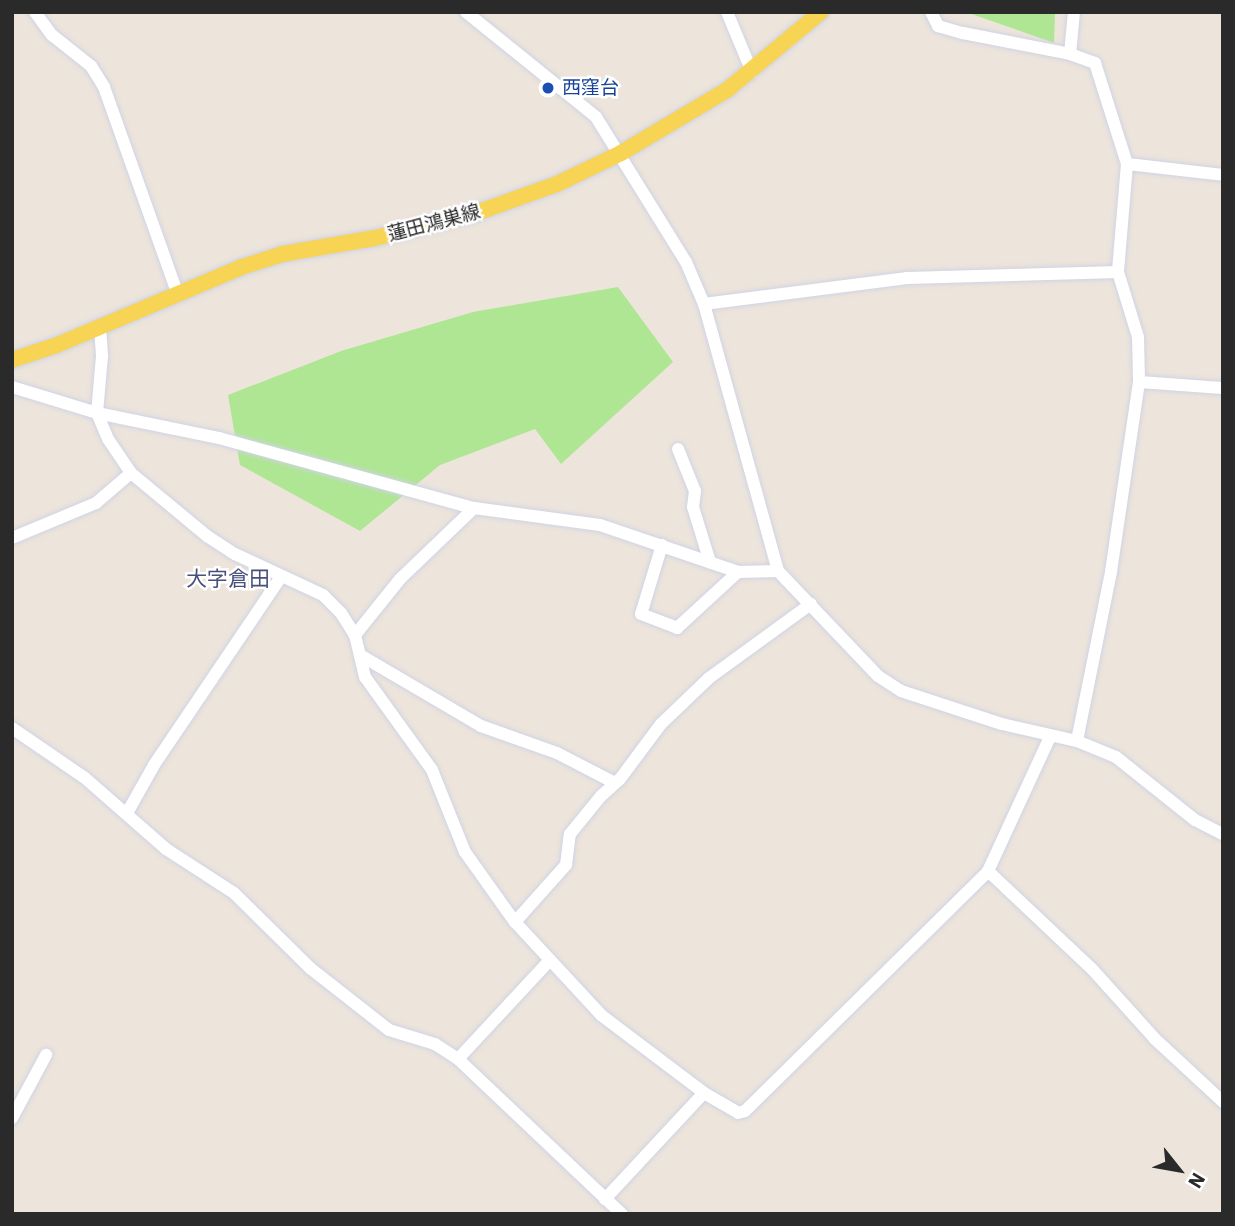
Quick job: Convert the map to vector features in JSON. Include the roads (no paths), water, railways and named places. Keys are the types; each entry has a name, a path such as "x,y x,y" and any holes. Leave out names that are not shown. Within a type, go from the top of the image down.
{"main road":[{"name":"蓮田鴻巣線","path":"12,360 100,327 242,267 282,254 375,238 476,214 557,184 621,153 752,72 821,12"}],"street":[{"path":"35,12 52,35 91,66 104,87 178,295"},
{"path":"727,12 752,72"},
{"path":"931,12 938,26 1070,54 1095,63 1126,164 1118,272 1138,337 1139,382 1111,572 1077,741"},
{"path":"1070,54 1074,12"},
{"path":"469,13 582,103 608,132 686,262 704,304 778,571 878,676 901,691 1051,737 1077,741 1116,757 1195,820 1223,834"},
{"path":"1126,164 1223,175"},
{"path":"704,304 907,278 1118,272"},
{"path":"100,327 103,356 97,413 108,439 131,473 207,536 281,577 323,595 341,612 355,635 365,677 432,771 465,852 514,922 601,1014 704,1093 738,1113 745,1111 988,872 1051,737"},
{"path":"1139,382 1223,388"},
{"path":"12,387 97,413 219,438 474,508 600,525 738,572 778,571"},
{"path":"678,449 695,491 693,507 710,562"},
{"path":"12,538 96,503 131,473"},
{"path":"355,635 400,579 474,508"},
{"path":"662,545 641,614 677,628 738,572"},
{"path":"127,813 154,765 281,577"},
{"path":"514,922 566,865 570,834 615,783 661,724 709,678 811,604"},
{"path":"360,655 481,726 557,753 615,783"},
{"path":"12,727 85,778 166,849 234,892 310,968 389,1030 435,1044 458,1059 622,1214"},
{"path":"988,872 1092,969 1155,1039 1223,1102"},
{"path":"458,1059 550,960"},
{"path":"12,1118 46,1055"},
{"path":"605,1199 704,1093"}],"place":[{"name":"西窪台","path":"548,88"}],"district":[{"name":"大字倉田","path":"228,578"}]}
